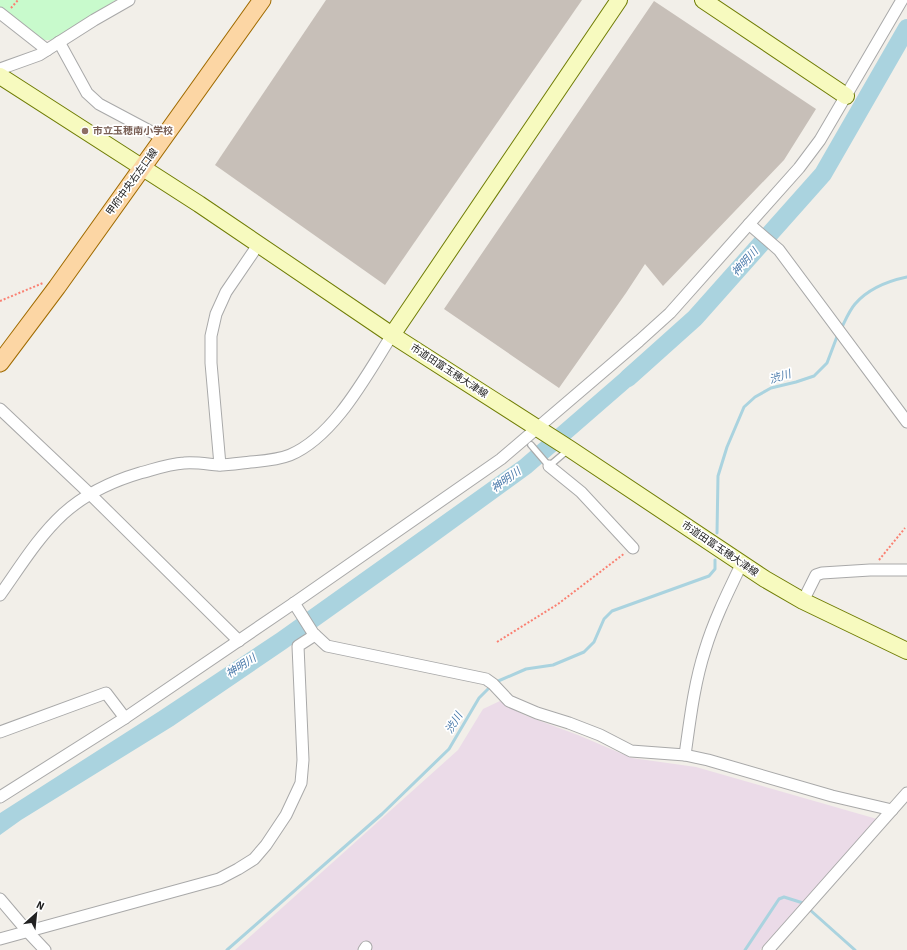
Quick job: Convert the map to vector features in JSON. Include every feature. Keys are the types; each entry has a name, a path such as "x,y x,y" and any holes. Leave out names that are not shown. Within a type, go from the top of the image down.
{"main road":[{"name":"甲府中央右左口線","path":"0,363 57,287 262,0"}],"street":[{"path":"0,69 39,55 129,0"},
{"path":"0,595 45,533 63,514 90,494 108,484 162,467 185,463 220,465 274,460 290,455 317,437 331,424 344,409 392,334 619,0"},
{"path":"704,0 846,96"},
{"path":"0,797 125,718 239,641 296,606 501,459 528,442 670,313 752,226 811,152 846,96 902,0"},
{"path":"0,13 47,50"},
{"path":"59,42 87,93 99,104 163,138"},
{"name":"市道田富玉穂大津線","path":"0,76 200,204 258,245 392,334 569,448 765,579 803,601 907,651"},
{"path":"752,226 779,250 907,422"},
{"path":"220,465 210,363 211,336 216,314 226,292 258,245"},
{"path":"0,409 90,494 239,641"},
{"path":"548,465 581,492 633,548"},
{"path":"685,755 693,700 705,650 721,607 742,563"},
{"path":"803,601 816,576 822,573 870,570 907,570"},
{"path":"296,606 314,634 327,646 486,679 493,684 509,701 537,713 600,735 631,751 685,755 708,760 832,796 892,810"},
{"path":"0,939 219,879 254,859 266,845 286,815 301,783 302,760 298,646 314,634"},
{"path":"0,732 106,692 125,718"},
{"path":"768,950 907,794"},
{"path":"0,899 45,950"}],"lane":[{"path":"528,442 548,465 569,448"}],"path":[{"path":"0,301 42,283 57,287"},
{"path":"870,570 905,528"},
{"path":"497,642 558,604 633,548"}],"shaded area":[{"path":"500,701 524,715 578,735 632,758 696,767 877,819 760,950 235,950 458,750 483,709"}],"green space":[{"path":"0,0 116,0 52,40 43,40 0,7"}],"water":[{"path":"640,356 653,367 531,473 286,649 173,726 21,820 0,835 0,813 158,712 277,633 520,460"}],"building":[{"path":"326,0 582,0 385,285 215,165"},
{"path":"654,1 816,109 784,160 663,286 645,264 559,388 444,309"}],"waterway":[{"name":"神明川","path":"628,378 695,318 823,174 907,28"},
{"name":"渋川","path":"841,329 853,307 866,294 886,283 907,277"},
{"name":"渋川","path":"717,533 718,476 727,447 744,407 755,397 771,388 814,376 827,363 838,334"},
{"name":"渋川","path":"496,682 526,669 553,665 584,652 594,642 604,619 612,611 709,576 715,569 715,560"},
{"name":"渋川","path":"227,950 382,814 449,749 479,698 491,686"},
{"path":"745,950 779,899 784,897 805,905"},
{"path":"809,909 855,950"}],"place":[{"name":"市立玉穂南小学校","path":"85,131"}]}
